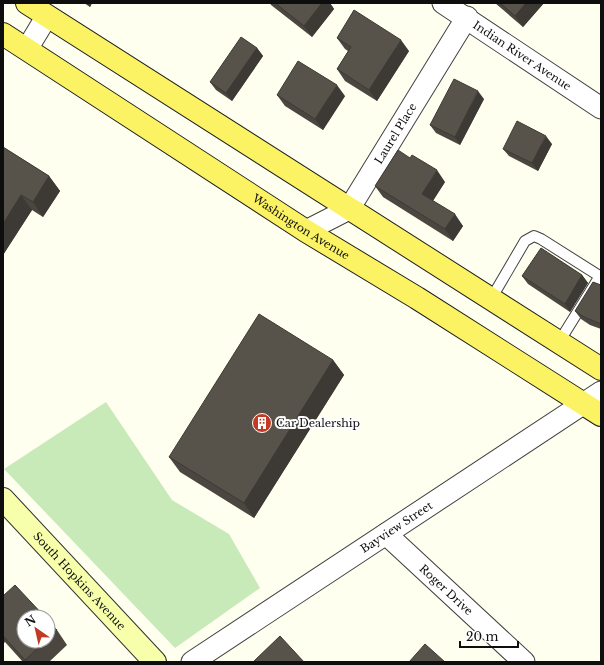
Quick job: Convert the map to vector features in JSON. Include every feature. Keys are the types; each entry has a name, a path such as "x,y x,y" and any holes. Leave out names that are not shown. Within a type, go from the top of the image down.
{"main road":[{"path":"27,3 601,369"},
{"name":"Washington Avenue","path":"3,34 306,231 417,298 601,415"}],"street":[{"name":"Indian River Avenue","path":"443,3 601,108"},
{"path":"27,49 47,16"},
{"name":"Laurel Place","path":"349,209 467,18"},
{"path":"306,231 349,209"},
{"name":"Bayview Street","path":"192,662 601,392"},
{"name":"South Hopkins Avenue","path":"3,499 155,662"},
{"name":"Roger Drive","path":"386,534 524,662"}],"lane":[{"path":"491,299 525,241 534,236 600,276 559,342"}],"green space":[{"path":"106,402 172,500 229,534 260,588 175,648 4,469"}],"building":[{"path":"275,3 322,3 304,26"},
{"path":"500,3 526,3 515,16"},
{"path":"354,10 401,40 369,90 337,69 351,47 337,38"},
{"path":"241,37 257,48 226,93 210,82"},
{"path":"298,61 337,85 315,119 277,95"},
{"path":"454,79 478,91 455,137 430,125"},
{"path":"517,121 546,136 532,163 503,149"},
{"path":"3,147 49,176 33,202 21,195 3,224"},
{"path":"398,150 410,158 412,155 437,170 422,194 455,214 445,229 375,186"},
{"path":"541,248 582,275 565,304 522,276"},
{"path":"593,282 601,285 601,324 584,317 575,311"},
{"name":"Car Dealership","path":"259,314 333,360 244,503 169,457"},
{"path":"15,585 38,609 16,609 16,649 37,649 25,660 3,636 3,596"},
{"path":"280,636 304,662 253,662"},
{"path":"425,644 445,662 409,662"}],"place":[{"name":"Car Dealership","path":"262,423"}]}
